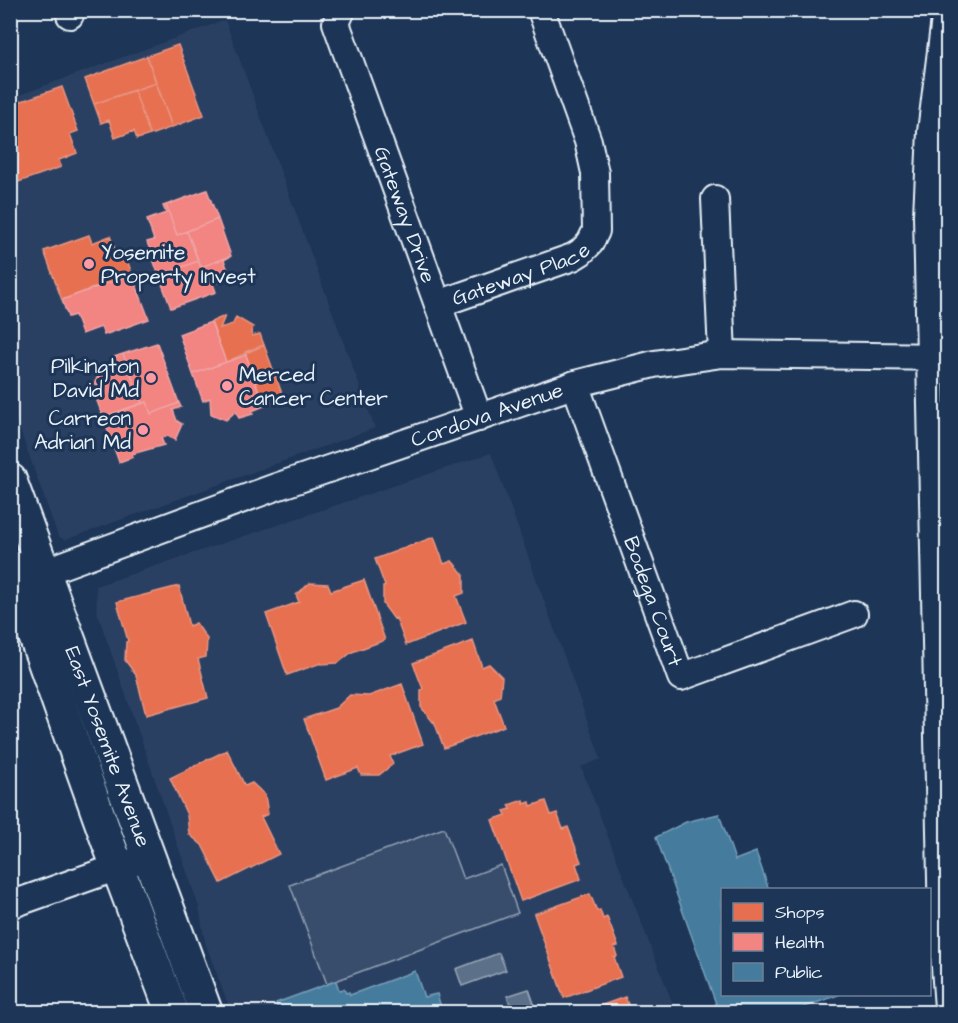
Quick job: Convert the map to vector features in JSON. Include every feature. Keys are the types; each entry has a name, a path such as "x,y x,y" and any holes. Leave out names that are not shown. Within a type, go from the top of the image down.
{"main road":[{"name":"East Yosemite Avenue","path":"10,480 206,1012"},
{"path":"10,521 26,558 44,572"},
{"name":"East Yosemite Avenue","path":"10,566 172,1012"}],"street":[{"name":"Gateway Drive","path":"342,10 336,23 479,418"},
{"name":"Gateway Place","path":"438,304 573,256 590,243 596,231 595,173 588,141 541,10"},
{"path":"946,10 931,132 927,215 938,357 945,980 948,1008"},
{"path":"715,199 722,354"},
{"name":"Cordova Avenue","path":"44,572 273,488 575,384 654,364 722,354 938,357"},
{"name":"Bodega Court","path":"575,384 681,677 854,614"},
{"path":"10,905 149,856"}],"shaded area":[{"path":"225,20 375,428 65,540 58,536 11,405 11,98"},
{"path":"491,453 601,759 581,767 676,1012 231,1012 205,942 199,907 97,612 96,586"},
{"path":"444,828 463,879 501,865 518,913 327,984 290,885"},
{"path":"499,953 506,970 462,986 456,969"},
{"path":"529,989 537,1012 513,1012 507,996"}],"building: Shops":[{"path":"178,45 204,115 172,127 147,56"},
{"path":"147,56 156,83 94,104 85,79"},
{"path":"156,83 172,127 150,135 134,90"},
{"path":"62,87 78,131 70,134 77,153 59,160 61,167 10,185 10,105"},
{"path":"134,90 150,135 137,139 134,131 115,138 109,120 101,123 94,104"},
{"name":"Yosemite Property Invest","path":"89,235 92,243 110,236 117,254 124,251 132,274 62,300 44,251"},
{"path":"225,316 220,328 233,324 236,317 253,327 252,336 260,334 264,345 226,362 211,322"},
{"path":"264,345 284,399 264,406 245,352"},
{"path":"434,537 444,564 452,561 464,575 464,593 456,596 466,622 406,645 396,618 394,619 383,604 383,587 385,586 375,559"},
{"path":"364,580 385,640 352,652 338,663 321,663 287,675 266,614 299,602 296,595 310,583 328,584 331,591"},
{"path":"179,586 189,626 196,623 207,639 206,657 198,659 208,698 146,715 136,675 125,660 126,642 128,641 117,602"},
{"path":"473,641 482,667 489,664 502,677 500,696 494,699 504,726 444,748 434,721 421,707 421,690 423,689 413,663"},
{"path":"402,684 423,744 390,756 393,764 379,775 361,775 358,768 326,780 304,719 336,708 350,695 369,696"},
{"path":"227,750 245,786 252,783 265,795 268,814 261,817 279,854 221,883 202,845 189,834 187,815 170,778"},
{"path":"523,800 524,804 530,802 531,806 546,801 551,815 557,813 563,829 568,827 581,862 576,864 581,879 521,901 492,820 506,815 504,811 511,809 509,805"},
{"path":"590,894 597,911 600,910 603,919 607,917 618,946 614,947 617,956 614,957 621,977 564,998 534,914"},
{"path":"625,997 631,1012 583,1012"}],"building: Health":[{"path":"207,190 218,219 177,235 166,205"},
{"path":"166,205 177,235 187,231 198,261 159,276 147,242 154,240 147,220 166,213 163,206"},
{"path":"218,219 231,256 201,267 187,231"},
{"path":"231,256 224,260 231,278 213,284 216,292 171,308 159,276 198,261 201,267"},
{"path":"132,274 149,319 104,335 101,327 82,334 75,315 68,317 62,300"},
{"path":"211,322 226,362 193,374 179,334"},
{"name":"Pilkington David Md","path":"157,343 179,403 151,414 147,402 142,403 123,354"},
{"path":"123,354 142,403 103,417 94,393 101,390 94,384 102,368 116,362 111,358"},
{"name":"Merced Cancer Center","path":"246,355 264,406 252,411 253,414 239,418 236,411 226,420 211,414 210,398 203,401 193,374"},
{"name":"Carreon Adrian Md","path":"147,402 151,414 179,403 181,407 173,410 177,421 182,424 175,440 168,436 161,438 164,445 132,454 133,457 119,462 103,417"}],"building: Public":[{"path":"719,814 735,860 756,852 768,888 721,888 721,996 835,996 791,1012 719,1012 656,837 686,822"},
{"path":"415,971 424,997 437,994 441,1007 431,1012 279,1012 276,1003 336,981 339,990 344,989 350,995"}],"place":[{"name":"Yosemite Property Invest","path":"89,264"},
{"name":"Pilkington David Md","path":"151,378"},
{"name":"Merced Cancer Center","path":"227,386"},
{"name":"Carreon Adrian Md","path":"143,430"}]}
